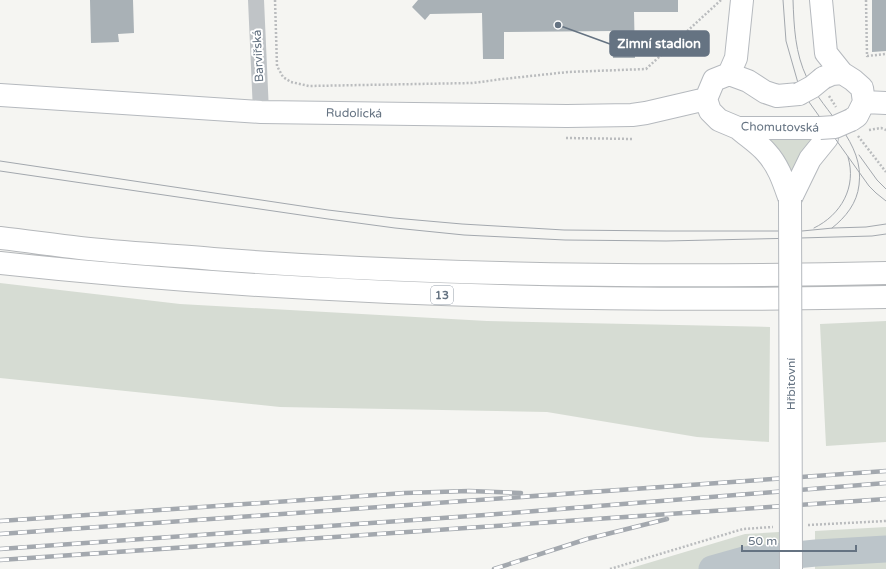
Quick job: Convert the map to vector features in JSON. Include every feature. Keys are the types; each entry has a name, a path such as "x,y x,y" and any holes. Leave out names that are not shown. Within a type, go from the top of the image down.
{"main road":[{"path":"729,74 736,58 742,0"},
{"path":"821,0 826,53 832,76"},
{"path":"706,99 714,80 729,74 748,81 765,92 777,96 799,94 832,76 853,80 862,88 864,102 857,116 840,129 810,159 790,200"},
{"name":"Rudolická","path":"0,95 261,112 567,116 632,115 706,99"},
{"name":"Chomutovská","path":"706,99 710,111 719,120 738,128 840,129"},
{"path":"864,102 886,103"},
{"path":"738,128 766,152 774,162 781,174 790,200"},
{"name":"Hřbitovní","path":"790,200 791,569"},
{"name":"13","path":"0,238 80,248 262,262 408,271 572,275 779,276 886,273"},
{"name":"13","path":"0,263 76,271 242,284 408,294 569,298 777,299 886,297"}],"street":[{"name":"Barvířská","path":"256,0 261,112"}],"path":[{"path":"275,0 277,66 282,77 291,82 309,86 472,84 568,72 646,69 721,0"},
{"path":"866,0 867,56 886,54"},
{"path":"840,129 881,128 886,130"},
{"path":"566,138 634,139"},
{"path":"806,525 886,521"},
{"path":"610,569 743,529 775,527"}],"shaded area":[{"path":"769,138 812,139 792,176 768,141"},
{"path":"0,283 180,304 487,321 770,327 769,442 697,437 547,412 280,407 0,378"},
{"path":"886,321 886,442 826,446 820,324"},
{"path":"886,527 886,569 815,569 815,531"},
{"path":"779,532 779,569 628,569 745,534"}],"building":[{"path":"90,0 133,0 134,33 118,34 119,42 91,43"},
{"path":"418,0 678,0 678,12 634,12 635,58 613,58 613,31 504,32 504,59 483,59 482,13 430,14 425,20 412,7"},
{"path":"872,0 886,0 886,51 872,52"}],"waterway":[{"path":"712,569 744,560 816,553 886,549"}],"tram line":[{"path":"783,0 786,41 798,83 809,102 869,186 886,201"},
{"path":"793,0 796,40 803,69 814,91 850,141 856,155 859,169 859,185 856,198 850,209 832,228"},
{"path":"859,155 877,180 886,189"},
{"path":"814,228 832,216 844,199 850,179 848,157"},
{"path":"0,161 328,210 462,224 564,230 666,231 802,231 866,227 886,224"},
{"path":"0,171 328,219 464,235 565,240 666,241 872,236 886,234"}],"railway":[{"path":"0,534 886,471"},
{"path":"0,549 485,515 886,483"},
{"path":"0,521 405,493 469,491 521,493"},
{"path":"0,560 886,499"},
{"path":"494,569 587,539 667,519"}],"place":[{"name":"Zimní stadion","path":"558,25"}]}
